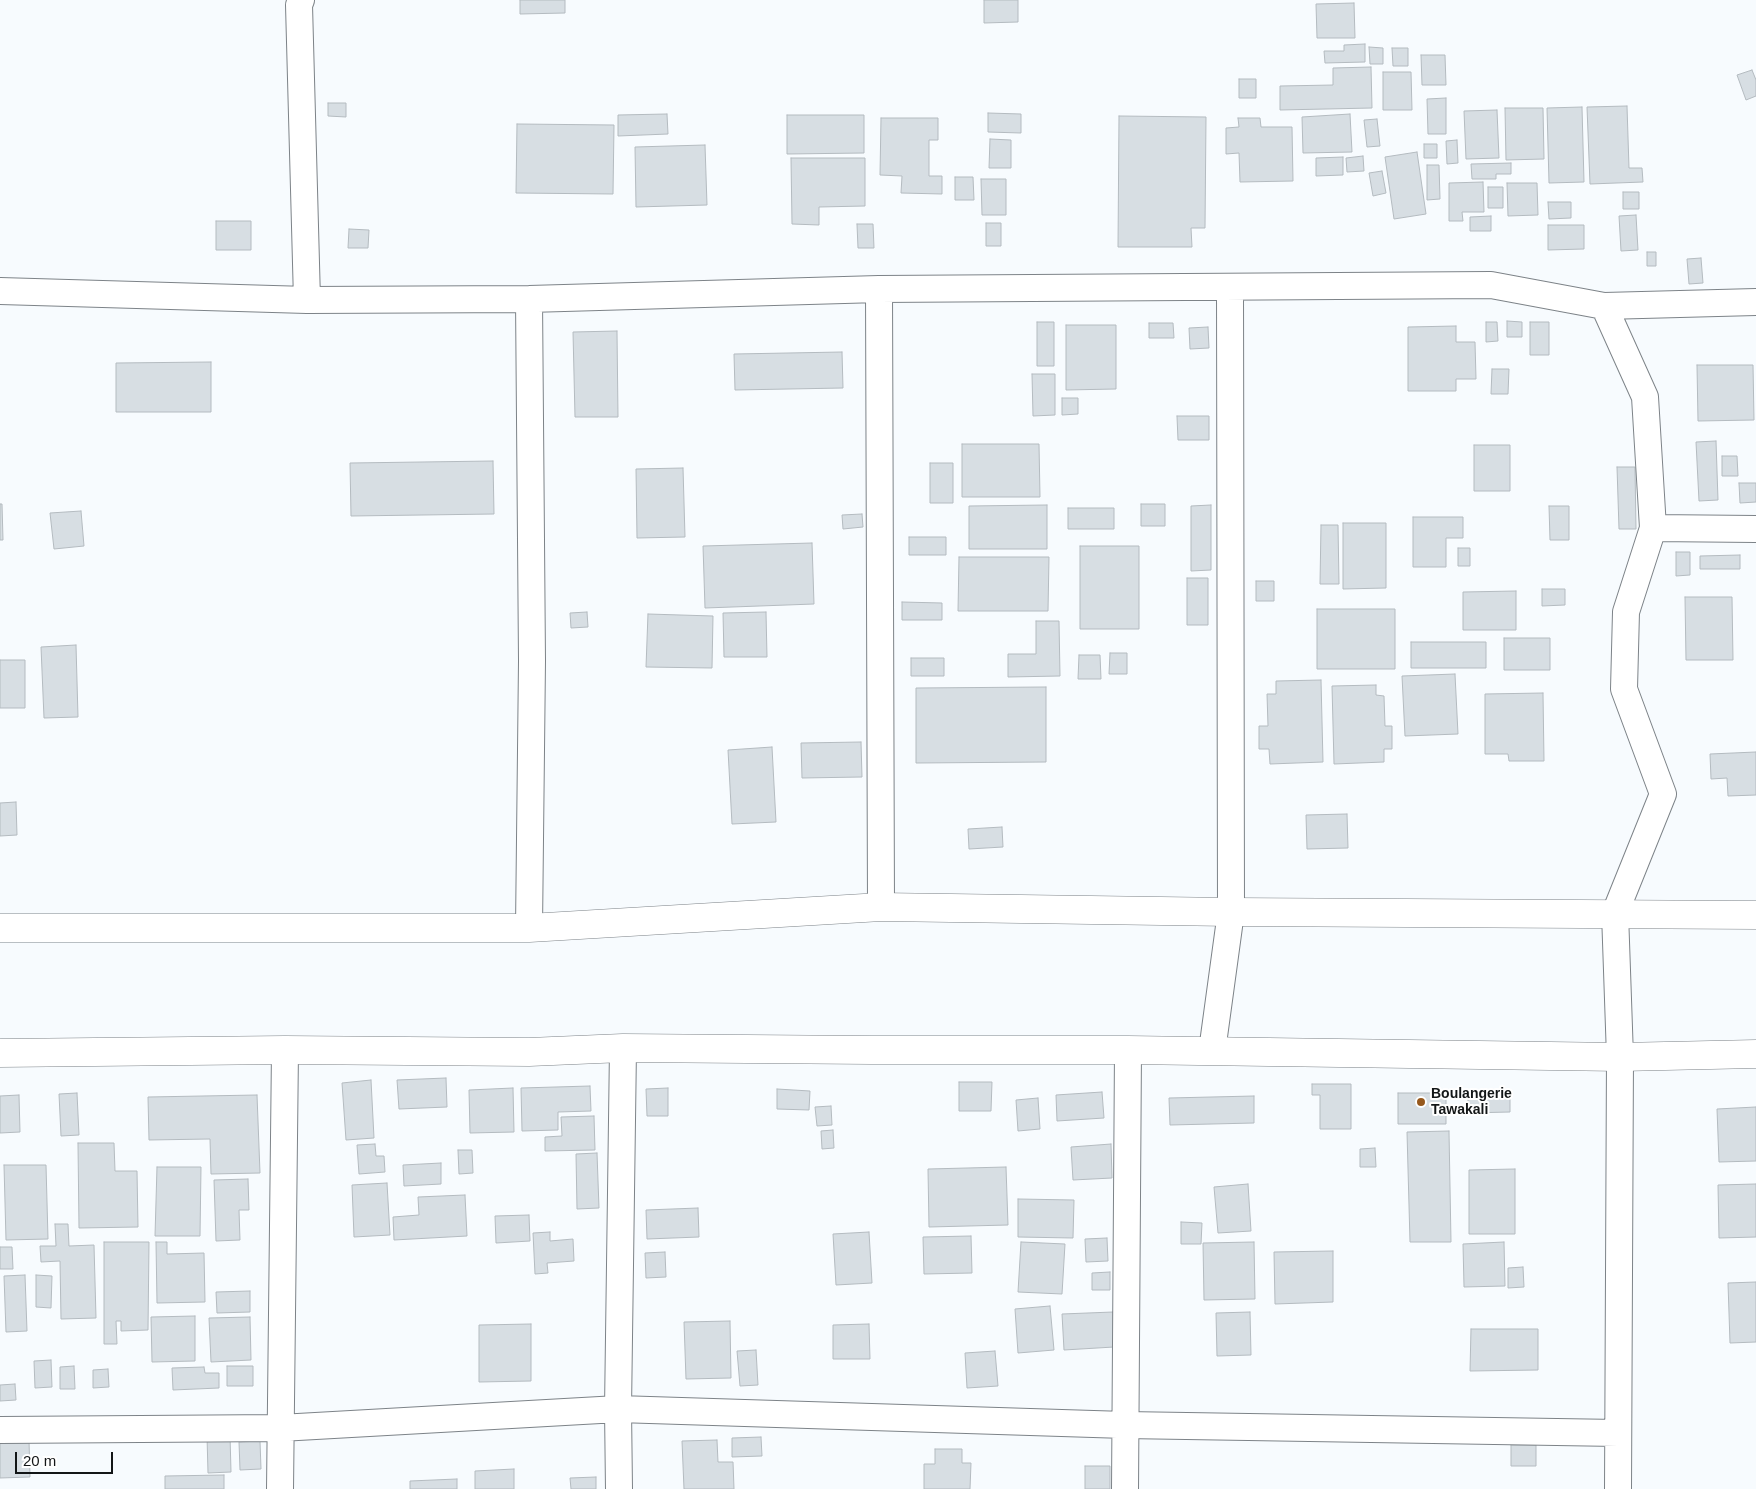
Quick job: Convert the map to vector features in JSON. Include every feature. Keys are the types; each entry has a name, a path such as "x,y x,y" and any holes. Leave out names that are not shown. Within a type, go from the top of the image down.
{"street":[{"path":"301,0 299,4 307,300"},
{"path":"0,291 307,300 529,299 879,289 1491,285 1604,306 1756,302"},
{"path":"1212,1050 1231,912 1230,287"},
{"path":"879,289 881,908"},
{"path":"529,299 532,661 529,928"},
{"path":"1604,306 1645,397 1653,528 1626,612 1624,689 1663,794 1615,913 1620,1057 1618,1489"},
{"path":"1653,528 1756,529"},
{"path":"0,928 529,928 881,908 1756,915"},
{"path":"0,1054 285,1050 529,1052 623,1048 1212,1050 1620,1057 1756,1054"},
{"path":"619,1489 618,1409 623,1048"},
{"path":"280,1489 285,1050"},
{"path":"1125,1489 1128,1050"},
{"path":"0,1430 280,1428 618,1409 1125,1425 1618,1433"}],"building":[{"path":"520,0 565,0 565,13 520,14"},
{"path":"984,0 1018,0 1018,22 984,23"},
{"path":"1354,3 1355,38 1317,38 1316,4"},
{"path":"1365,44 1365,62 1325,63 1324,51 1344,51 1344,45"},
{"path":"1369,47 1383,48 1383,64 1370,64"},
{"path":"1392,48 1408,48 1408,66 1393,66"},
{"path":"1421,55 1445,55 1446,85 1422,85"},
{"path":"1371,67 1372,108 1280,110 1280,86 1333,85 1333,68"},
{"path":"1752,70 1756,80 1756,96 1746,100 1737,75"},
{"path":"1383,72 1411,72 1412,110 1383,110"},
{"path":"1239,79 1256,79 1256,98 1239,98"},
{"path":"1446,98 1446,134 1428,134 1427,99"},
{"path":"328,103 346,103 346,117 328,116"},
{"path":"1627,106 1629,168 1642,168 1643,182 1590,184 1587,107"},
{"path":"1582,107 1584,182 1549,183 1547,108"},
{"path":"1505,108 1543,108 1544,159 1506,160"},
{"path":"1497,110 1499,158 1466,159 1464,111"},
{"path":"988,113 1021,114 1021,133 988,132"},
{"path":"667,114 668,134 618,136 618,115"},
{"path":"1350,114 1352,152 1303,153 1302,117"},
{"path":"787,115 864,115 864,153 787,154"},
{"path":"1119,116 1206,117 1205,228 1191,228 1192,247 1118,247"},
{"path":"881,118 938,118 938,140 929,140 929,176 942,176 942,194 901,193 902,176 880,175"},
{"path":"1238,118 1260,118 1261,127 1292,127 1293,181 1240,182 1239,153 1226,154 1226,128 1239,127"},
{"path":"1377,119 1380,146 1367,147 1364,120"},
{"path":"517,124 614,125 613,194 516,193"},
{"path":"990,139 1011,140 1011,168 989,168"},
{"path":"1457,140 1458,163 1447,164 1446,141"},
{"path":"1424,144 1437,144 1437,158 1424,158"},
{"path":"705,145 707,205 636,207 635,147"},
{"path":"1417,152 1426,214 1394,219 1385,157"},
{"path":"1363,156 1364,171 1347,172 1346,158"},
{"path":"1343,157 1343,175 1316,176 1316,158"},
{"path":"791,158 865,158 865,206 819,207 819,225 792,224"},
{"path":"1511,163 1511,174 1496,174 1496,179 1472,179 1471,164"},
{"path":"1427,165 1439,165 1440,199 1427,200"},
{"path":"1382,171 1386,193 1373,196 1369,173"},
{"path":"955,177 973,177 974,200 955,200"},
{"path":"981,179 1006,179 1006,215 982,215"},
{"path":"1483,182 1484,212 1462,212 1463,221 1449,221 1449,183"},
{"path":"1507,183 1537,183 1538,215 1508,216"},
{"path":"1488,187 1503,187 1503,208 1488,208"},
{"path":"1623,192 1639,192 1639,209 1623,209"},
{"path":"1548,202 1571,202 1571,218 1549,219"},
{"path":"1636,215 1638,250 1621,251 1619,216"},
{"path":"1491,216 1491,231 1470,231 1470,217"},
{"path":"216,221 251,221 251,250 216,250"},
{"path":"986,223 1001,223 1001,246 986,246"},
{"path":"857,224 873,224 874,248 858,248"},
{"path":"1548,225 1584,225 1584,249 1548,250"},
{"path":"349,229 369,230 368,248 348,248"},
{"path":"1647,252 1656,252 1656,266 1647,266"},
{"path":"1701,258 1703,283 1689,284 1687,259"},
{"path":"1507,321 1522,322 1522,337 1507,337"},
{"path":"1037,322 1054,322 1054,366 1037,366"},
{"path":"1486,322 1497,322 1498,341 1486,342"},
{"path":"1530,322 1549,322 1549,355 1530,355"},
{"path":"1149,323 1173,323 1174,338 1149,338"},
{"path":"1066,325 1116,325 1116,389 1066,390"},
{"path":"1456,326 1456,342 1475,342 1476,379 1456,379 1456,391 1408,391 1408,327"},
{"path":"1208,327 1209,348 1190,349 1189,328"},
{"path":"617,331 618,417 575,417 573,332"},
{"path":"842,352 843,388 735,390 734,354"},
{"path":"211,362 211,412 116,412 116,363"},
{"path":"1697,365 1753,365 1754,420 1698,421"},
{"path":"1492,369 1509,369 1508,394 1491,394"},
{"path":"1032,374 1055,374 1055,415 1033,416"},
{"path":"1062,398 1078,398 1078,414 1062,415"},
{"path":"1177,416 1209,416 1209,440 1178,440"},
{"path":"1716,441 1718,500 1699,501 1696,442"},
{"path":"962,444 1039,444 1040,497 962,497"},
{"path":"1474,445 1510,445 1510,491 1474,491"},
{"path":"1722,456 1737,456 1738,476 1722,476"},
{"path":"493,461 494,514 351,516 350,463"},
{"path":"930,463 953,463 953,503 930,503"},
{"path":"1617,467 1635,467 1636,529 1619,529"},
{"path":"683,468 685,537 637,538 636,469"},
{"path":"1739,483 1756,483 1756,502 1740,503"},
{"path":"0,504 2,504 3,540 0,540"},
{"path":"1141,504 1165,504 1165,526 1141,526"},
{"path":"1047,505 1047,549 969,549 969,506"},
{"path":"1211,505 1211,570 1191,571 1191,506"},
{"path":"1549,506 1569,506 1569,540 1550,540"},
{"path":"1068,508 1114,508 1114,529 1068,529"},
{"path":"81,511 84,546 54,549 50,513"},
{"path":"862,514 863,527 843,529 842,515"},
{"path":"1413,517 1463,517 1463,538 1446,538 1446,567 1413,567"},
{"path":"1343,523 1386,523 1386,588 1343,589"},
{"path":"1321,525 1338,525 1339,584 1320,584"},
{"path":"909,537 946,537 946,555 909,555"},
{"path":"812,543 814,604 705,608 703,546"},
{"path":"1080,546 1139,546 1139,629 1080,629"},
{"path":"1458,548 1470,548 1470,566 1458,566"},
{"path":"1676,552 1690,552 1690,575 1676,576"},
{"path":"1740,555 1740,569 1700,569 1700,556"},
{"path":"959,557 1049,557 1048,611 958,611"},
{"path":"1187,578 1208,578 1208,625 1187,625"},
{"path":"1256,581 1274,581 1274,601 1256,601"},
{"path":"1542,589 1565,589 1565,605 1542,606"},
{"path":"1516,591 1516,630 1463,630 1463,592"},
{"path":"1685,597 1732,597 1733,660 1686,660"},
{"path":"902,602 942,603 942,620 902,620"},
{"path":"1317,609 1395,609 1395,669 1317,669"},
{"path":"587,612 588,627 571,628 570,613"},
{"path":"766,612 767,657 724,657 723,613"},
{"path":"648,614 713,616 712,668 646,667"},
{"path":"1036,621 1059,621 1060,676 1008,677 1008,654 1036,654"},
{"path":"1504,638 1550,638 1550,670 1504,670"},
{"path":"1411,642 1486,642 1486,668 1411,668"},
{"path":"76,645 78,717 44,718 41,647"},
{"path":"1110,653 1127,653 1127,674 1109,674"},
{"path":"1079,655 1100,655 1101,679 1078,679"},
{"path":"911,658 944,658 944,676 911,676"},
{"path":"0,660 25,660 25,708 0,708"},
{"path":"1455,674 1458,734 1405,736 1402,676"},
{"path":"1321,680 1323,762 1270,764 1269,749 1259,749 1259,726 1268,726 1267,694 1276,694 1276,681"},
{"path":"1376,685 1376,695 1384,696 1385,726 1392,726 1392,749 1384,749 1384,762 1334,764 1332,686"},
{"path":"1046,687 1046,762 916,763 916,688"},
{"path":"1543,693 1544,761 1509,761 1508,754 1485,754 1485,694"},
{"path":"861,742 862,777 802,778 801,743"},
{"path":"772,747 776,822 732,824 728,750"},
{"path":"1756,752 1756,795 1728,796 1727,778 1711,779 1710,754"},
{"path":"16,802 17,835 0,836 0,803"},
{"path":"1347,814 1348,848 1307,849 1306,815"},
{"path":"1002,827 1003,847 969,849 968,829"},
{"path":"446,1078 447,1107 399,1109 397,1080"},
{"path":"371,1080 374,1138 346,1140 342,1083"},
{"path":"959,1082 992,1082 991,1111 959,1111"},
{"path":"1312,1084 1351,1084 1351,1129 1320,1129 1320,1095 1312,1095"},
{"path":"590,1086 591,1111 558,1112 558,1130 522,1131 521,1088"},
{"path":"513,1088 514,1132 470,1133 469,1090"},
{"path":"668,1088 668,1116 647,1116 646,1089"},
{"path":"777,1089 810,1091 809,1110 777,1109"},
{"path":"1102,1092 1104,1118 1057,1121 1056,1095"},
{"path":"77,1093 79,1135 61,1136 59,1094"},
{"path":"1398,1093 1446,1093 1446,1124 1398,1124"},
{"path":"19,1095 20,1132 0,1133 0,1096"},
{"path":"257,1095 260,1173 211,1174 210,1139 149,1140 148,1097"},
{"path":"1468,1095 1510,1095 1510,1112 1468,1113"},
{"path":"1254,1096 1254,1123 1170,1125 1169,1098"},
{"path":"1038,1098 1040,1129 1018,1131 1016,1100"},
{"path":"831,1106 832,1125 817,1126 815,1107"},
{"path":"1756,1107 1756,1161 1719,1162 1717,1109"},
{"path":"594,1116 595,1150 545,1151 545,1137 562,1136 561,1117"},
{"path":"833,1130 834,1148 822,1149 821,1131"},
{"path":"1449,1131 1451,1242 1410,1242 1407,1132"},
{"path":"78,1143 114,1143 115,1171 137,1171 138,1227 79,1228"},
{"path":"375,1144 376,1156 384,1156 385,1172 359,1174 357,1145"},
{"path":"1111,1144 1112,1178 1073,1180 1071,1147"},
{"path":"1375,1148 1376,1167 1360,1167 1360,1149"},
{"path":"458,1150 472,1150 473,1173 459,1174"},
{"path":"597,1153 599,1208 577,1209 576,1154"},
{"path":"441,1163 441,1184 404,1186 403,1165"},
{"path":"4,1165 46,1165 48,1239 6,1240"},
{"path":"157,1167 201,1167 200,1236 155,1236"},
{"path":"1006,1167 1008,1225 929,1227 928,1169"},
{"path":"1515,1169 1515,1234 1469,1234 1469,1170"},
{"path":"248,1179 249,1210 239,1210 240,1240 216,1241 214,1180"},
{"path":"387,1183 390,1235 354,1237 352,1185"},
{"path":"1248,1184 1251,1231 1218,1233 1214,1187"},
{"path":"1756,1184 1756,1237 1719,1238 1718,1185"},
{"path":"465,1195 467,1236 394,1240 393,1217 419,1215 418,1197"},
{"path":"1018,1199 1074,1200 1073,1238 1018,1237"},
{"path":"698,1208 699,1237 647,1239 646,1210"},
{"path":"529,1215 530,1241 496,1243 495,1216"},
{"path":"1181,1222 1202,1223 1201,1244 1181,1244"},
{"path":"55,1224 68,1224 69,1246 94,1245 96,1318 61,1319 60,1261 41,1262 40,1246 56,1246"},
{"path":"550,1232 550,1241 573,1239 574,1261 547,1263 548,1273 535,1274 533,1233"},
{"path":"869,1232 872,1283 836,1285 833,1234"},
{"path":"971,1236 972,1273 924,1274 923,1237"},
{"path":"1107,1238 1108,1261 1086,1262 1085,1239"},
{"path":"104,1242 149,1242 148,1330 121,1331 121,1321 116,1321 117,1344 104,1344"},
{"path":"156,1242 167,1242 167,1254 204,1253 205,1302 157,1303"},
{"path":"1021,1242 1065,1244 1062,1294 1018,1292"},
{"path":"1254,1242 1255,1299 1204,1300 1203,1243"},
{"path":"1504,1242 1505,1286 1464,1287 1463,1244"},
{"path":"0,1247 12,1247 13,1269 0,1269"},
{"path":"1333,1251 1333,1302 1275,1304 1274,1252"},
{"path":"665,1252 666,1277 646,1278 645,1253"},
{"path":"1523,1267 1524,1287 1508,1288 1508,1268"},
{"path":"1110,1272 1110,1290 1092,1290 1092,1273"},
{"path":"25,1275 27,1331 6,1332 4,1276"},
{"path":"36,1275 52,1276 51,1308 36,1307"},
{"path":"1756,1282 1756,1342 1730,1343 1728,1283"},
{"path":"250,1291 250,1312 217,1313 216,1292"},
{"path":"1050,1306 1054,1350 1018,1353 1015,1309"},
{"path":"1113,1312 1114,1347 1064,1350 1062,1314"},
{"path":"1250,1312 1251,1355 1217,1356 1216,1313"},
{"path":"195,1316 195,1361 152,1362 151,1317"},
{"path":"250,1317 251,1360 211,1362 209,1318"},
{"path":"730,1321 731,1378 686,1379 684,1322"},
{"path":"531,1324 531,1381 479,1382 479,1325"},
{"path":"869,1324 870,1359 833,1359 833,1325"},
{"path":"1471,1329 1538,1329 1538,1370 1470,1371"},
{"path":"756,1350 758,1385 740,1386 737,1351"},
{"path":"995,1351 998,1386 967,1388 965,1353"},
{"path":"51,1360 52,1387 35,1388 34,1361"},
{"path":"74,1366 75,1389 60,1389 60,1367"},
{"path":"227,1366 253,1366 253,1386 227,1386"},
{"path":"204,1367 205,1373 219,1373 219,1388 173,1390 172,1368"},
{"path":"108,1369 109,1387 93,1388 93,1370"},
{"path":"15,1384 16,1400 0,1401 0,1385"},
{"path":"230,1435 231,1472 208,1473 207,1436"},
{"path":"761,1437 762,1456 732,1457 732,1438"},
{"path":"29,1440 30,1477 0,1478 0,1441"},
{"path":"717,1440 718,1462 733,1462 734,1489 684,1489 682,1441"},
{"path":"260,1441 261,1469 240,1470 239,1442"},
{"path":"1511,1445 1536,1445 1536,1466 1511,1466"},
{"path":"935,1449 962,1449 962,1463 971,1463 970,1489 924,1489 924,1464 935,1464"},
{"path":"1085,1466 1110,1466 1110,1489 1085,1489"},
{"path":"514,1469 514,1489 475,1489 475,1471"},
{"path":"224,1475 224,1489 165,1489 165,1476"},
{"path":"596,1477 596,1489 571,1489 570,1478"},
{"path":"457,1479 457,1489 410,1489 410,1481"}],"place":[{"name":"Boulangerie Tawakali","path":"1421,1102"}]}
